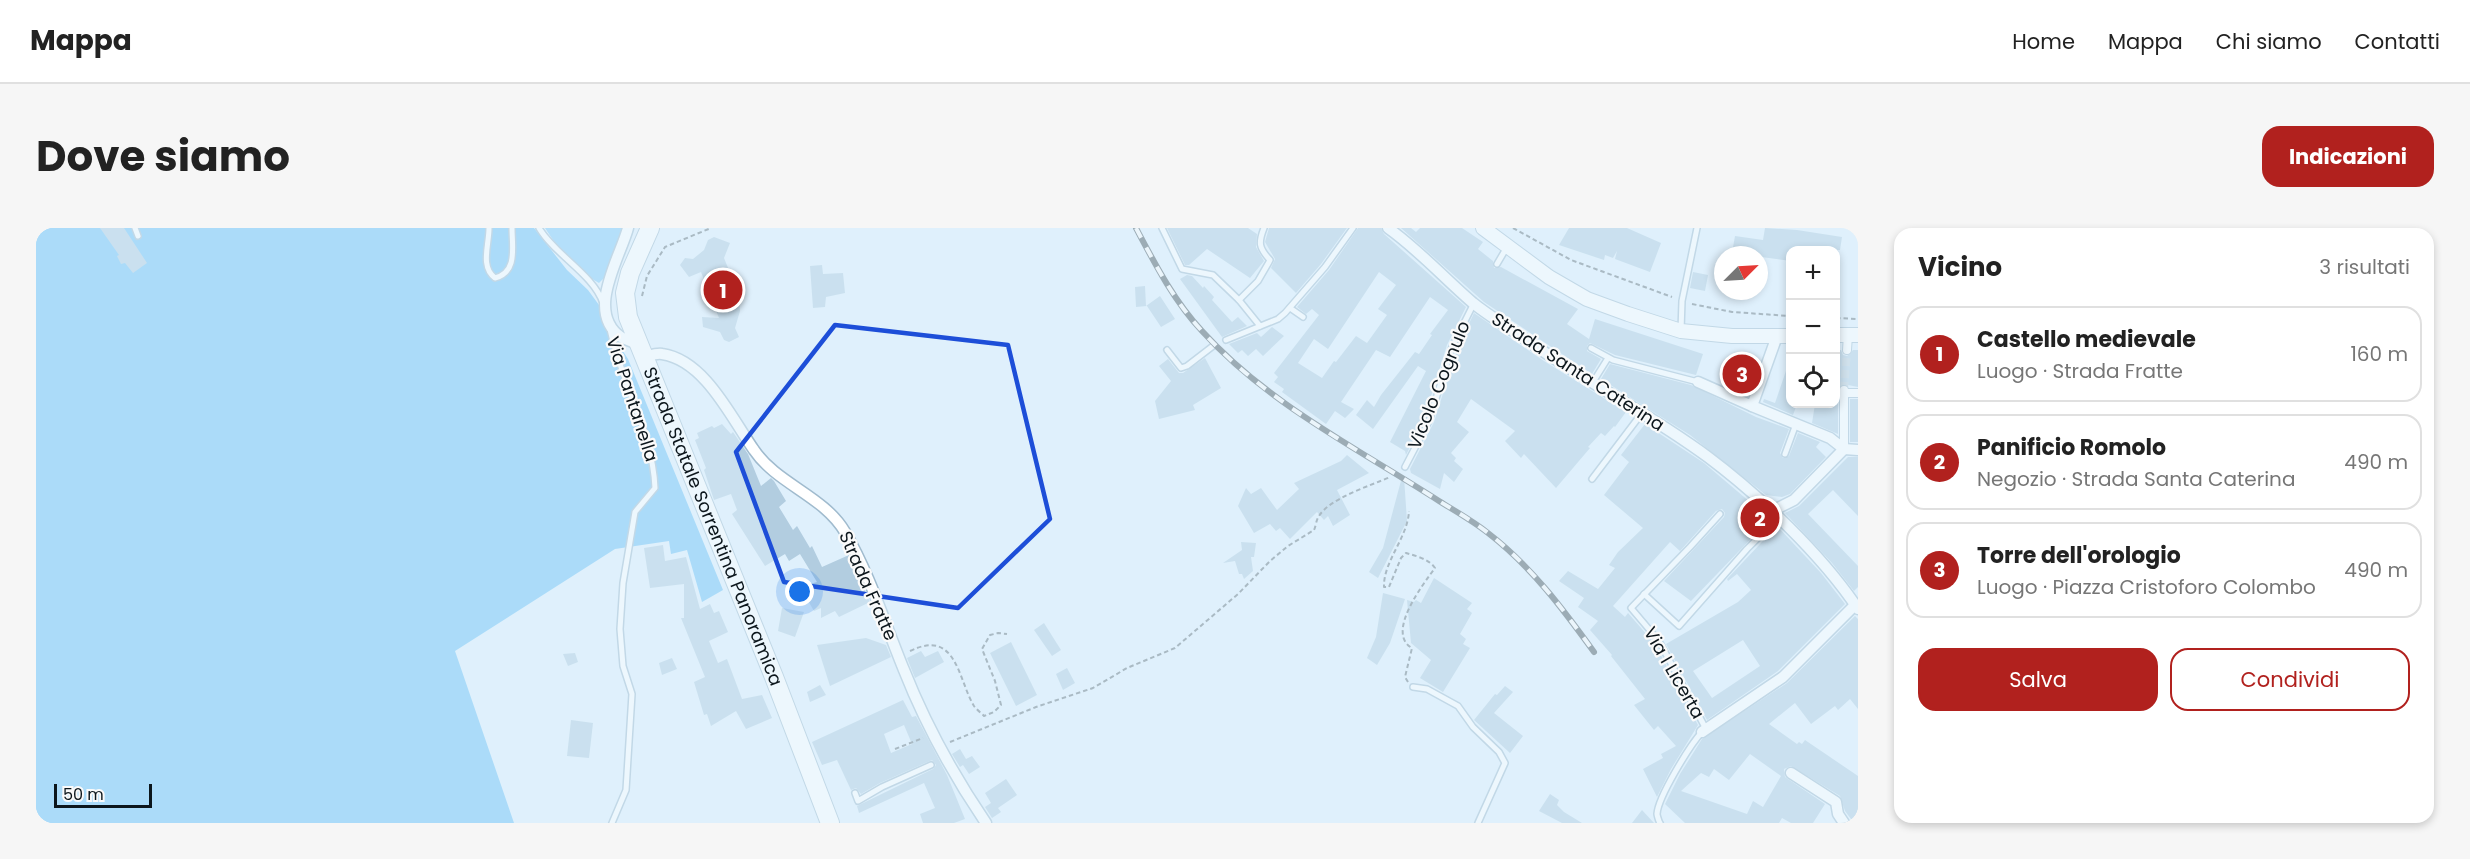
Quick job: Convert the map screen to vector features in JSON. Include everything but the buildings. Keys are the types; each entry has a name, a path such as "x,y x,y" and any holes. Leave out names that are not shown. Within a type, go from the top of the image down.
{"main road":[{"name":"Strada Statale Sorrentina Panoramica","path":"650,228 630,273 625,293 628,317 774,677 830,823"}],"street":[{"path":"628,228 606,286 605,298 609,321 620,336 641,350"},
{"name":"Strada Santa Caterina","path":"1388,228 1403,238 1474,303 1593,384 1642,413 1709,458 1775,514 1824,566 1857,607"},
{"path":"1483,228 1550,277 1587,298 1681,331 1732,336 1784,336 1756,407"},
{"path":"1847,335 1847,350"},
{"name":"Strada Fratte","path":"641,350 672,357 706,381 770,469 836,518 861,563 904,672 934,734 986,823"},
{"path":"1698,382 1830,438 1844,449 1858,450"},
{"path":"1775,514 1794,500 1844,449 1844,392 1858,393"},
{"path":"1704,730 1783,677 1857,607"},
{"path":"1791,773 1836,802 1838,813 1844,823"}],"lane":[{"path":"135,228 138,236"},
{"path":"489,228 486,265 489,274 495,278 507,273 512,267 512,228"},
{"name":"Via Pantanella","path":"539,228 547,241 592,285 601,297 618,361 654,464 655,488 635,512 623,583 620,629 623,666 632,694 626,790 612,823"},
{"path":"1162,228 1182,269 1208,273 1239,300 1260,326"},
{"path":"1239,300 1258,281 1270,260 1260,248 1259,239 1264,228"},
{"path":"1226,340 1278,320 1353,228"},
{"path":"1681,331 1682,301 1698,228"},
{"path":"1497,264 1508,246"},
{"name":"Vicolo Cognulo","path":"1405,467 1429,421 1452,347 1474,303"},
{"path":"1290,308 1303,317"},
{"path":"1167,350 1181,368 1213,346"},
{"path":"1591,348 1608,358 1698,382"},
{"path":"1593,384 1608,358"},
{"path":"1592,479 1642,413"},
{"path":"1785,454 1796,424"},
{"name":"Via I Licerta","path":"1704,730 1659,641 1631,608 1720,513"},
{"path":"1644,594 1679,626 1775,514"},
{"path":"1413,687 1427,689 1458,706 1473,727 1499,752 1505,763 1478,823"},
{"path":"1660,823 1657,814 1665,793 1683,757 1704,730"},
{"path":"855,793 858,801 882,787 931,765"}],"path":[{"path":"664,247 711,228"},
{"path":"1513,228 1571,260 1682,301 1732,312 1786,316"},
{"path":"1840,318 1858,319"},
{"path":"940,746 1036,707 1093,688 1138,663 1175,648 1238,594 1270,561 1288,546 1314,530 1318,517 1328,507 1345,496 1390,477"},
{"path":"1409,511 1408,524 1384,587 1389,587 1401,558 1406,553 1418,556 1433,564 1435,568 1411,600 1404,626 1404,639 1412,648 1405,677 1413,687"},
{"path":"902,655 929,645 940,649 954,659 974,706 984,716 994,712 1001,705 995,681 982,649 990,635 1006,634"},
{"path":"895,749 934,734"}],"highlighted area":[{"path":"835,325 1008,345 1050,519 958,608 784,582 736,452"}],"shaded area":[{"path":"36,228 534,228 567,270 588,290 599,305 603,320 628,359 723,590 702,602 687,550 671,554 669,541 615,549 455,651 514,823 36,823"},
{"path":"545,228 626,228 607,275 599,283 569,259"}],"tunnel":[{"path":"1844,390 1847,350"}],"railway":[{"path":"1136,228 1166,282 1183,307 1202,331 1228,357 1255,381 1314,424 1488,533 1532,574 1594,652"}],"place":[{"name":"Castello medievale","path":"723,290"},
{"name":"Torre dell'orologio","path":"1742,374"},
{"name":"Panificio Romolo","path":"1760,518"}]}
